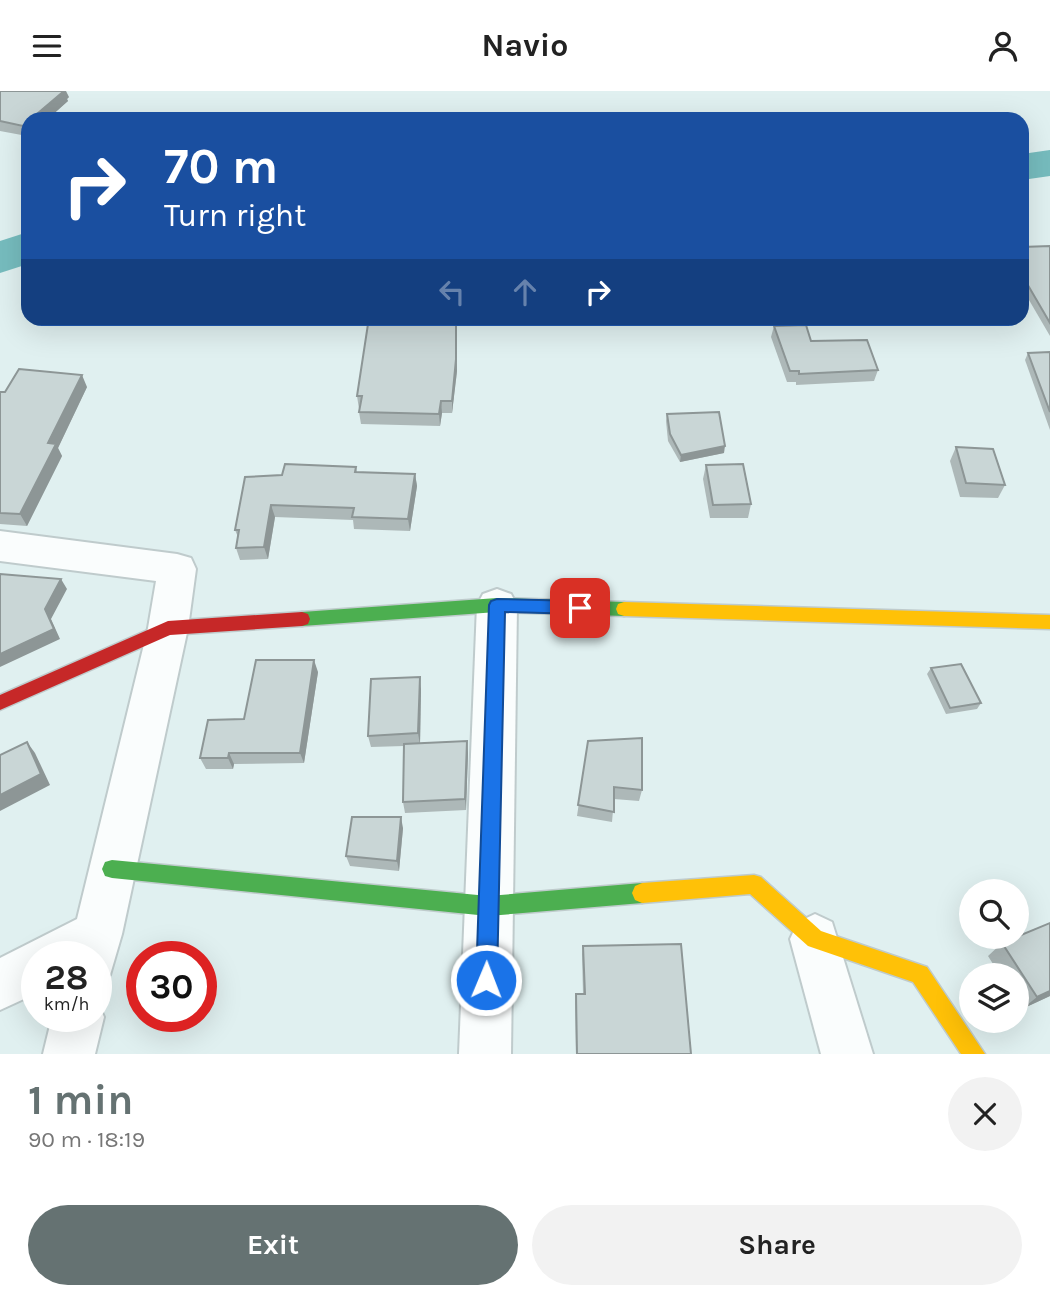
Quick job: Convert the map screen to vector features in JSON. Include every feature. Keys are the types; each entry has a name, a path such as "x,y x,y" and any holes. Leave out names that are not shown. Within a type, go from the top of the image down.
{"street":[{"path":"0,546 177,569 169,628 96,941"},
{"path":"485,1054 497,605"},
{"path":"0,703 169,628 497,605 1050,622"},
{"path":"112,869 488,906 754,884 815,939 920,974 974,1054"},
{"path":"815,939 847,1054"},
{"path":"0,985 21,974"},
{"path":"69,1054 74,1032"}],"building":[{"path":"0,91 64,91 39,112 21,112 21,126 0,121"},
{"path":"1050,246 1050,323 1029,287 1029,247"},
{"path":"368,326 456,326 452,401 441,401 439,414 359,412 362,396 357,396"},
{"path":"774,326 806,326 811,341 867,340 878,370 799,374 799,371 790,371"},
{"path":"1050,352 1050,412 1028,353"},
{"path":"19,369 82,375 48,443 56,444 20,514 0,513 0,392 5,392"},
{"path":"719,412 725,446 681,455 670,434 667,414"},
{"path":"956,447 993,449 1005,485 966,483"},
{"path":"285,464 356,467 355,472 415,474 408,519 352,517 354,508 271,505 264,547 236,548 239,530 235,530 245,477 282,475"},
{"path":"743,464 751,504 713,505 706,465"},
{"path":"0,574 61,579 45,609 54,629 0,654"},
{"path":"256,660 314,660 300,753 229,753 228,758 200,758 208,720 244,719"},
{"path":"961,664 981,703 950,708 931,668"},
{"path":"420,677 418,733 368,736 371,679"},
{"path":"642,738 642,790 614,787 614,812 578,805 588,741"},
{"path":"467,741 465,799 403,802 404,744"},
{"path":"27,742 41,774 0,795 0,755"},
{"path":"352,817 401,817 397,861 346,856"},
{"path":"1050,923 1050,991 1037,997 1029,985 1029,963 1015,963 1006,949 1029,949 1029,932"},
{"path":"681,944 691,1054 577,1054 576,994 585,994 583,946"}],"waterway":[{"path":"1029,166 1050,163"},
{"path":"0,258 21,250"}],"traffic: fast":[{"path":"302,619 497,605 624,609"},
{"path":"112,869 488,906 642,893"}],"traffic: slow":[{"path":"624,609 1050,622"},
{"path":"642,893 754,884 815,939 920,974 974,1054"}],"traffic: jam":[{"path":"0,703 168,628 302,619"}],"route":[{"path":"486,980 497,605 580,608"}]}
